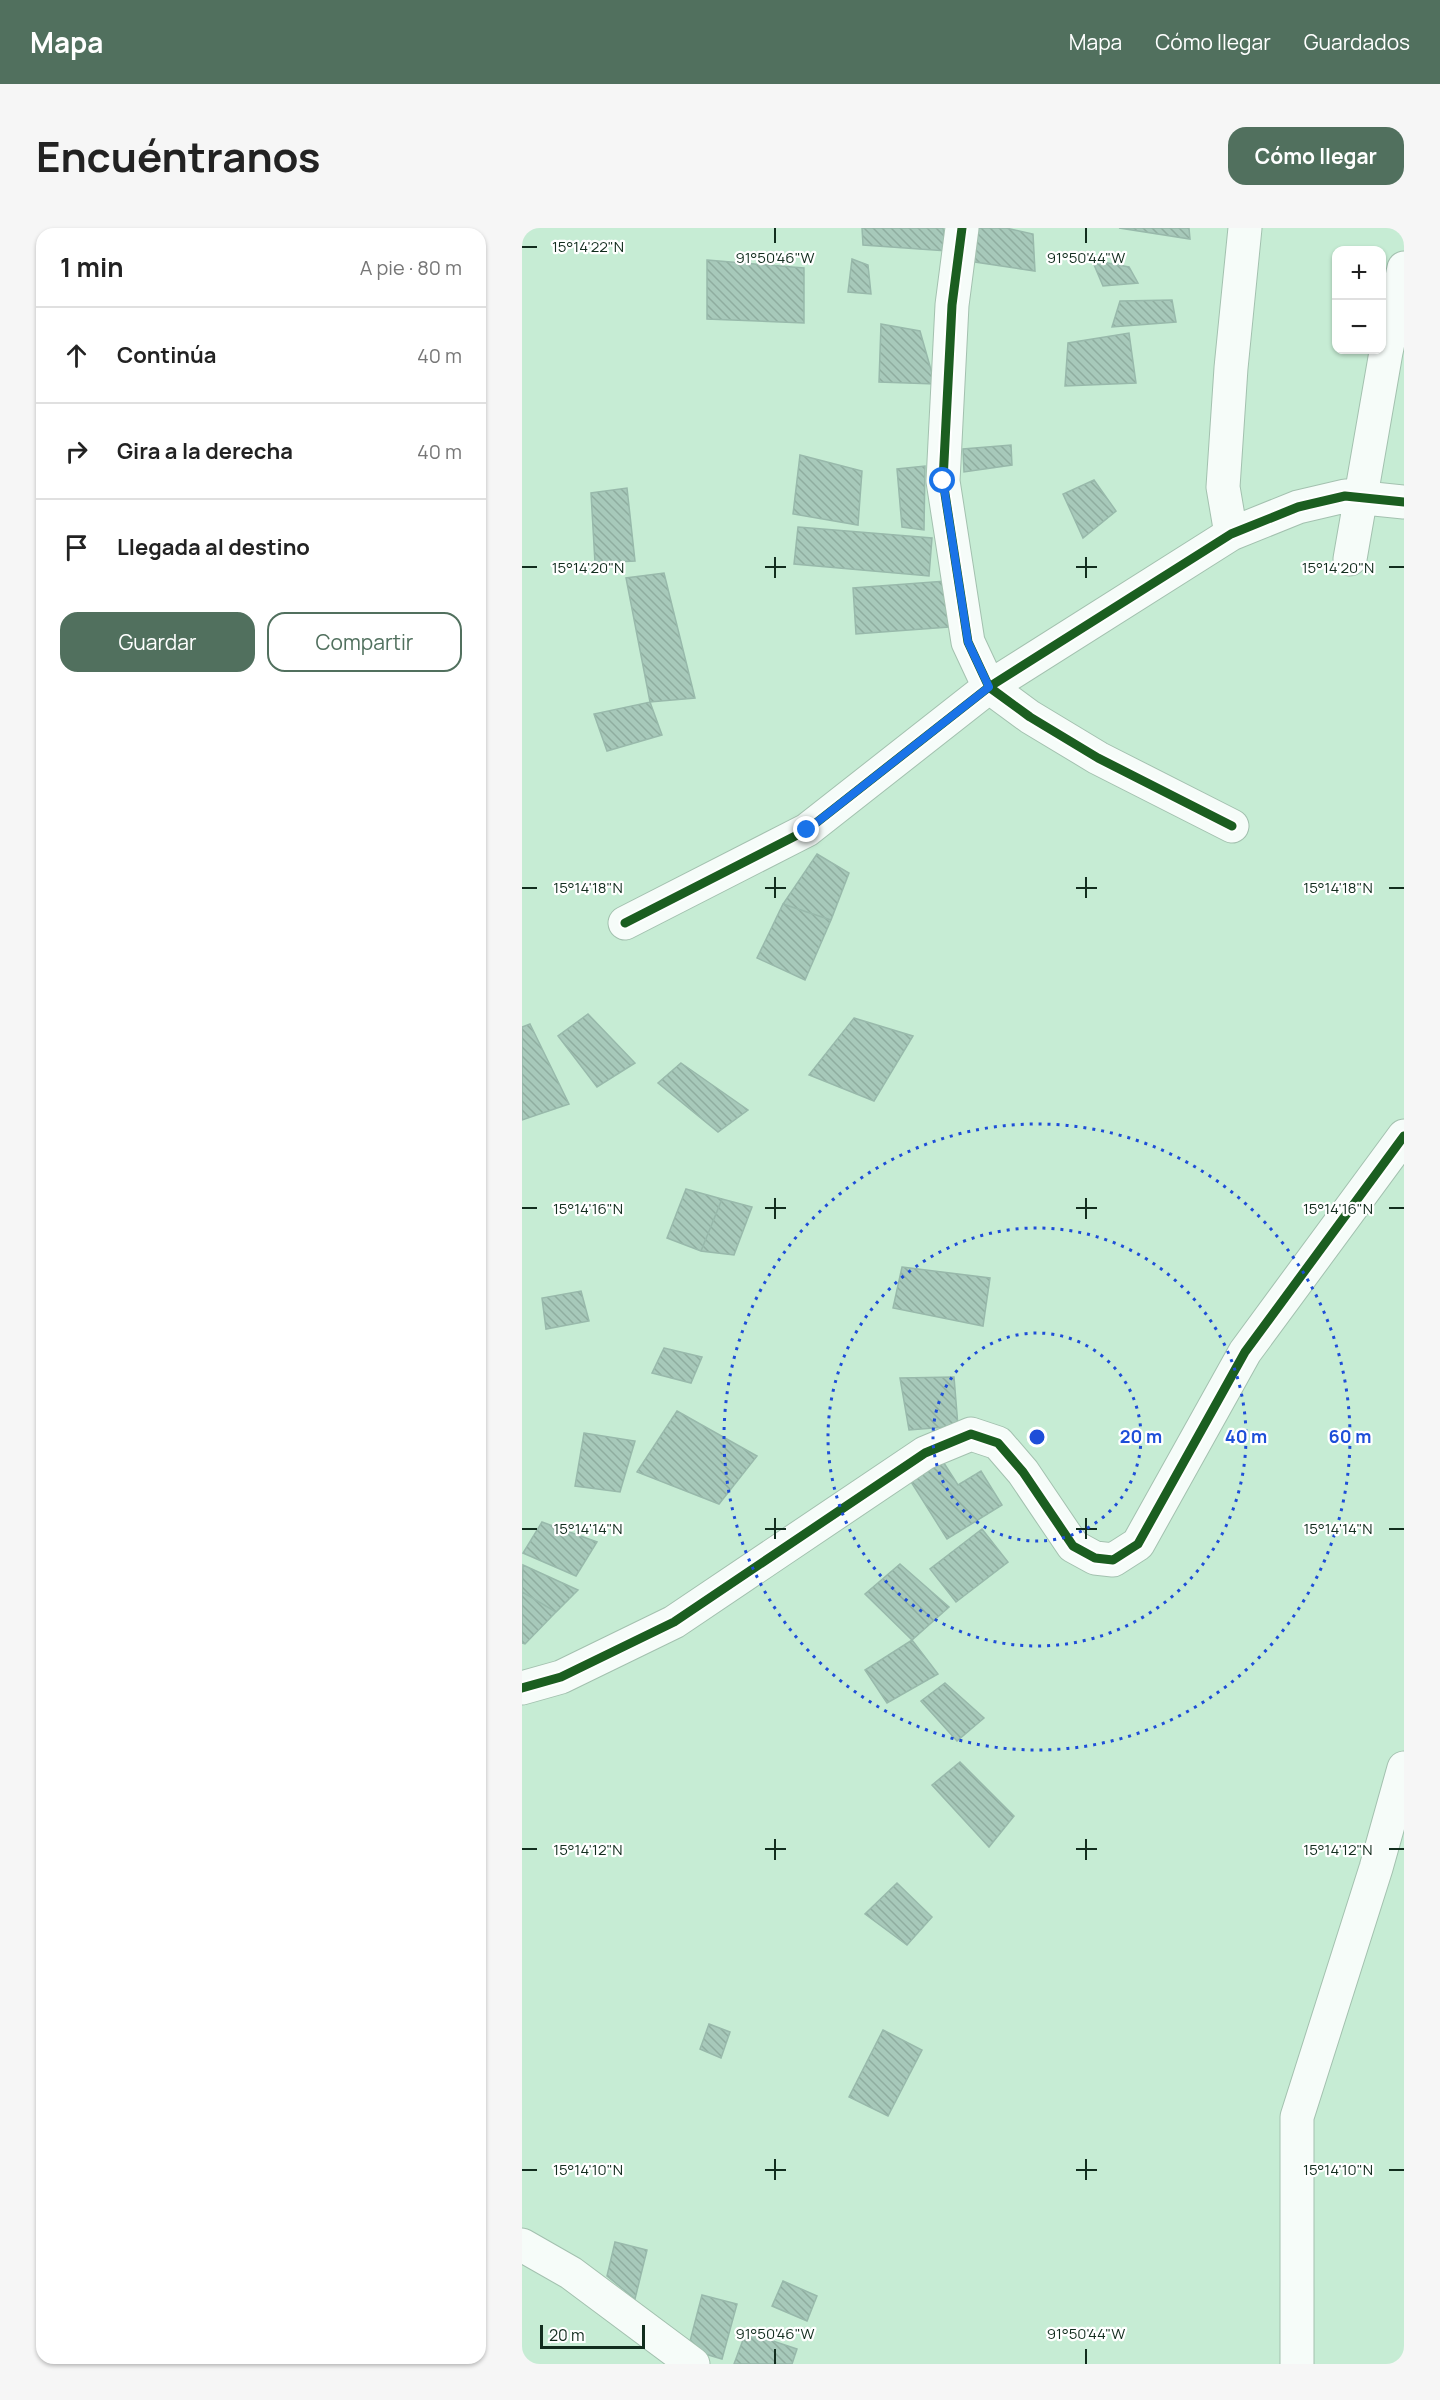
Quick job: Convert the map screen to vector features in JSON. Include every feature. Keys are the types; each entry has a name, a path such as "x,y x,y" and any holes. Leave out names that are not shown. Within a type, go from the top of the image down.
{"street":[{"path":"962,228 952,305 943,481 968,642 989,687 1030,717 1098,758 1232,826"},
{"path":"1231,534 1223,487 1231,368 1245,228"},
{"path":"1350,559 1386,352 1404,268"},
{"path":"625,923 807,830 989,687 1231,534 1298,507 1345,496 1404,501"},
{"path":"522,1688 561,1677 674,1622 925,1453 971,1434 998,1443 1023,1472 1073,1546 1095,1558 1113,1560 1121,1555 1138,1544 1245,1352 1404,1136"},
{"path":"1297,2364 1297,2117 1372,1880 1404,1768"},
{"path":"522,2245 571,2273 693,2364"}],"building":[{"path":"862,228 943,228 947,251 863,245"},
{"path":"968,228 1006,228 1033,234 1035,271 962,260"},
{"path":"1119,228 1189,228 1190,239"},
{"path":"852,259 868,265 871,294 848,292"},
{"path":"707,260 804,268 804,323 707,319"},
{"path":"1092,260 1129,267 1138,283 1103,286"},
{"path":"1172,300 1176,322 1112,327 1120,301"},
{"path":"881,324 920,331 935,384 879,382"},
{"path":"1129,333 1136,383 1065,386 1068,343"},
{"path":"1011,445 1012,465 964,472 963,449"},
{"path":"800,455 862,471 858,525 793,514"},
{"path":"925,466 924,530 902,527 897,469"},
{"path":"1094,480 1116,511 1083,538 1063,494"},
{"path":"627,488 635,561 595,563 591,493"},
{"path":"798,527 932,538 929,576 794,564"},
{"path":"664,573 695,698 650,702 626,578"},
{"path":"946,581 949,627 856,634 853,588"},
{"path":"650,702 662,735 607,751 594,714"},
{"path":"817,854 849,873 831,920 783,904"},
{"path":"783,904 831,920 805,980 757,958"},
{"path":"588,1014 635,1063 597,1087 558,1036"},
{"path":"854,1018 913,1036 874,1101 809,1075"},
{"path":"530,1024 569,1104 522,1120 522,1027"},
{"path":"681,1063 748,1110 718,1132 658,1083"},
{"path":"686,1189 722,1199 701,1251 667,1238"},
{"path":"722,1199 752,1207 734,1255 701,1251"},
{"path":"902,1267 990,1278 983,1326 893,1308"},
{"path":"581,1291 589,1321 546,1329 542,1298"},
{"path":"664,1348 702,1357 691,1383 652,1373"},
{"path":"954,1377 958,1426 909,1430 900,1378"},
{"path":"677,1411 757,1456 719,1504 637,1472"},
{"path":"584,1433 635,1441 620,1492 575,1486"},
{"path":"940,1457 958,1485 981,1471 1002,1505 947,1539 908,1477"},
{"path":"542,1522 597,1542 576,1576 523,1553"},
{"path":"982,1529 1008,1562 956,1602 930,1569"},
{"path":"900,1564 949,1607 912,1640 865,1594"},
{"path":"523,1565 578,1590 556,1612 522,1592"},
{"path":"522,1592 556,1612 525,1644 522,1643"},
{"path":"912,1640 938,1674 887,1703 865,1670"},
{"path":"945,1683 984,1718 957,1741 921,1701"},
{"path":"960,1762 1014,1816 989,1847 932,1785"},
{"path":"897,1883 932,1917 907,1945 865,1914"},
{"path":"709,2024 730,2032 721,2058 700,2049"},
{"path":"883,2030 922,2050 888,2116 849,2097"},
{"path":"615,2242 647,2250 635,2299 607,2276"},
{"path":"783,2281 817,2296 807,2321 772,2306"},
{"path":"702,2295 737,2304 722,2359 688,2349"},
{"path":"746,2332 797,2349 792,2364 734,2364"}],"cycle path":[{"path":"962,228 952,305 943,481 968,642 989,687 1030,717 1098,758 1232,826"},
{"path":"625,923 807,830 989,687 1231,534 1298,507 1345,496 1404,502"},
{"path":"522,1688 561,1677 674,1622 925,1453 971,1434 998,1443 1023,1472 1073,1546 1095,1558 1113,1560 1138,1544 1245,1352 1404,1136"}],"route":[{"path":"807,830 989,687 968,642 943,481"}]}
